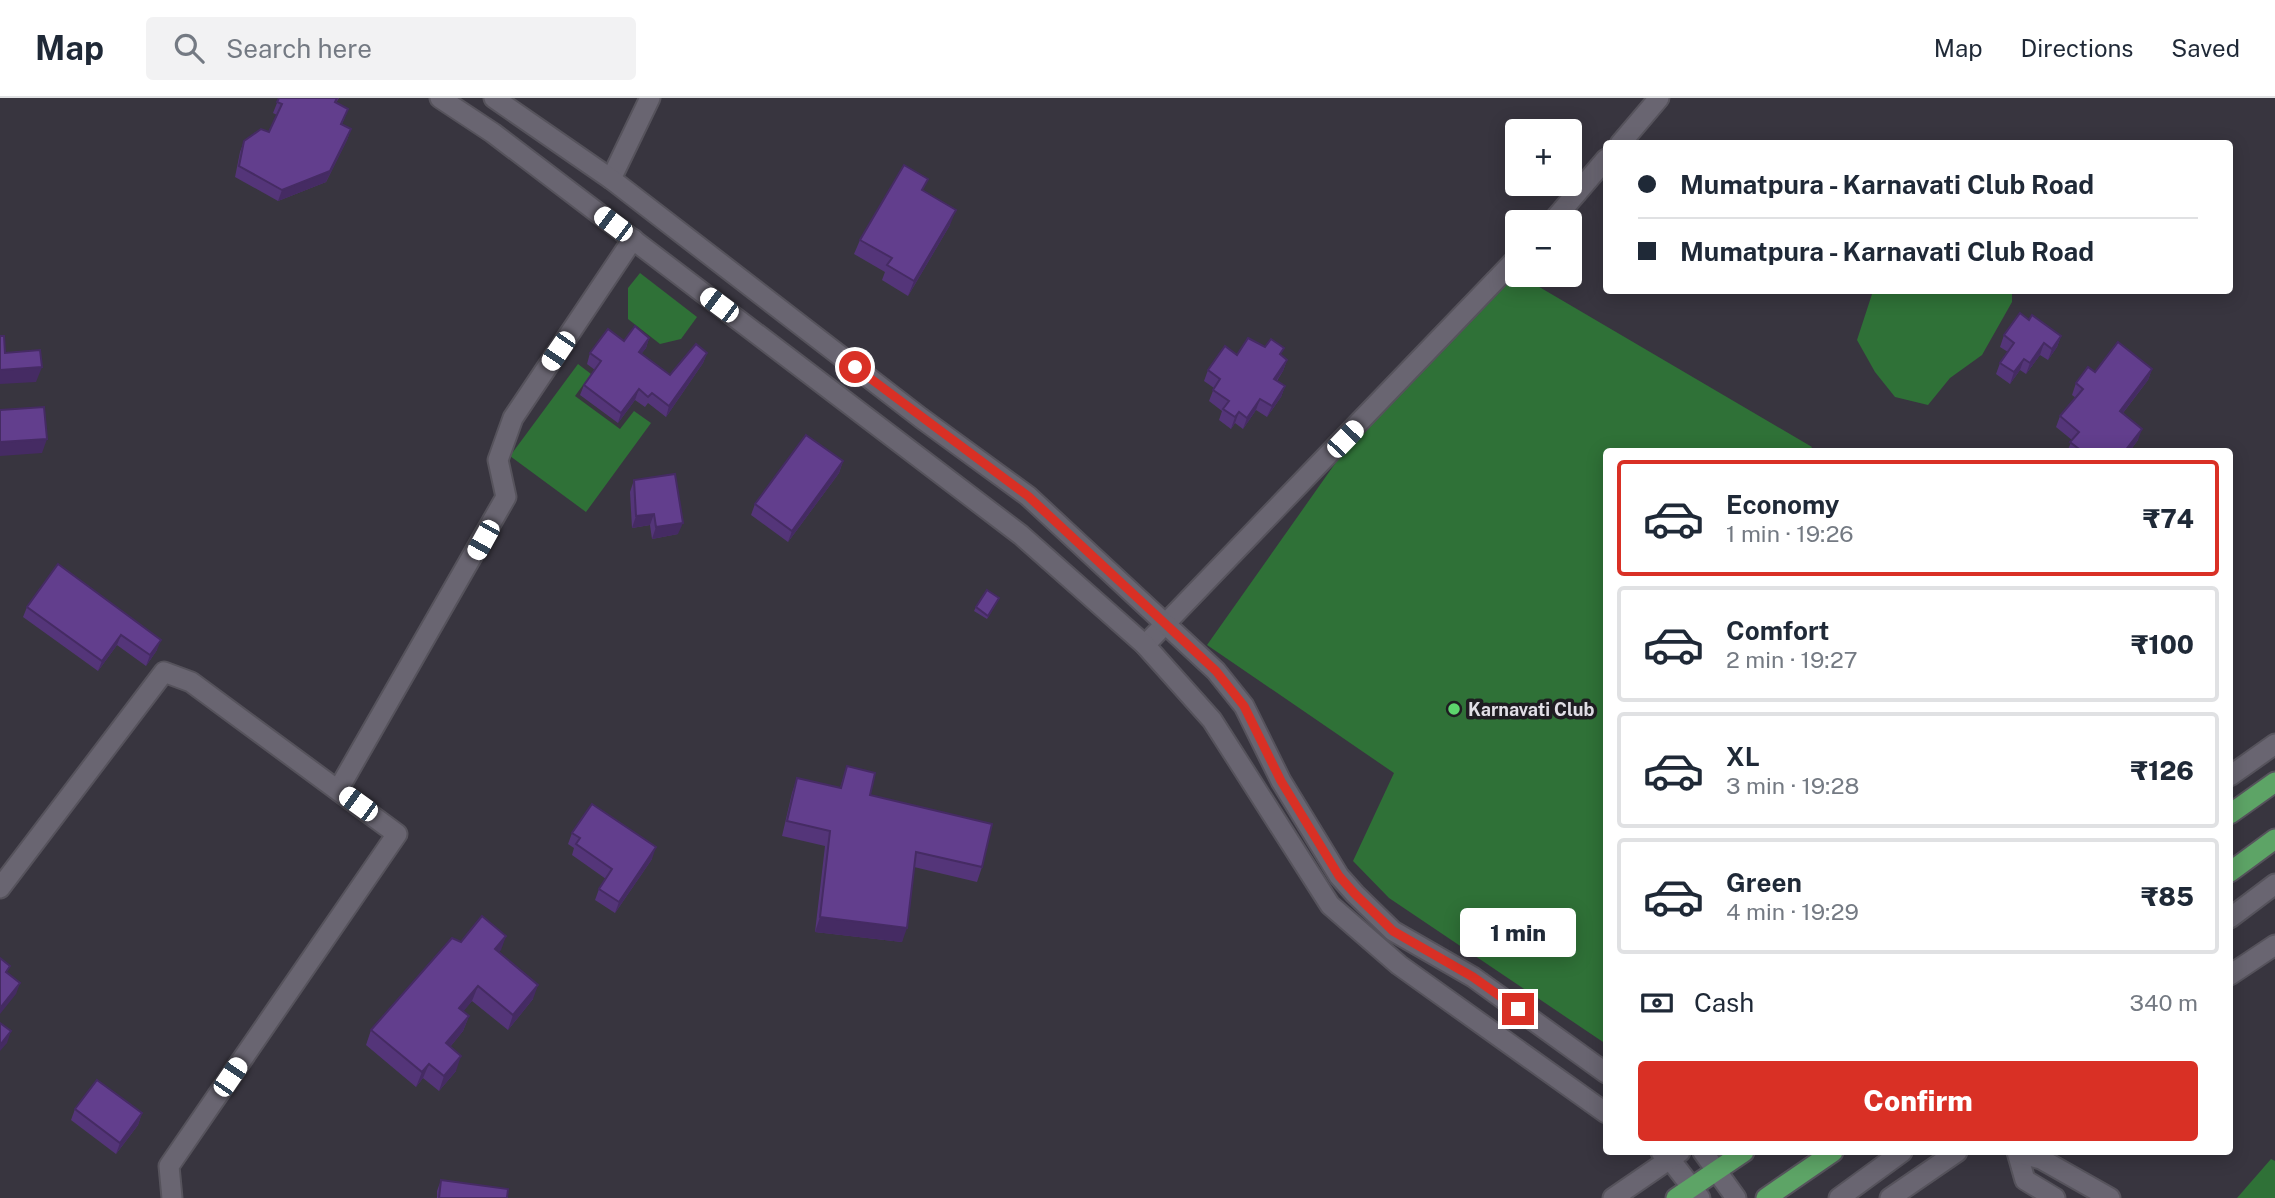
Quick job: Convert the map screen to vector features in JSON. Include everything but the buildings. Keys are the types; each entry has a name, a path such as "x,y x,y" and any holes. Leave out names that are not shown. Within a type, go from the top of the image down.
{"highway":[{"path":"2233,812 2275,782"},
{"path":"2233,870 2275,839"},
{"path":"1690,1194 1740,1155"},
{"path":"1766,1198 1829,1155"}],"street":[{"path":"440,98 493,133 1021,535 1145,645 1212,720 1330,905 1399,965 1603,1111"},
{"path":"494,98 611,179 921,418 1028,496 1216,671 1244,706 1281,781 1339,876 1355,894 1393,931 1473,977 1603,1071"},
{"path":"611,179 650,98"},
{"path":"1623,140 1659,98"},
{"path":"1562,210 1603,162"},
{"path":"338,790 506,498 498,460 513,418 633,239"},
{"path":"1145,645 1505,270"},
{"path":"0,888 164,672 191,682 397,834 169,1166 172,1198"},
{"path":"2233,774 2275,744"},
{"path":"2233,916 2275,884"},
{"path":"2233,973 2275,945"},
{"path":"1613,1198 1669,1155"},
{"path":"1670,1155 1690,1194"},
{"path":"1705,1155 1737,1198"},
{"path":"1839,1198 1898,1155"},
{"path":"1890,1198 1953,1155"},
{"path":"2018,1155 2025,1180 2055,1198"},
{"path":"2027,1155 2041,1159 2110,1198"}],"green space":[{"path":"640,273 697,317 681,339 660,344 628,319 628,288"},
{"name":"Karnavati Club","path":"1505,286 1539,287 1812,447 1603,448 1603,1042 1389,898 1353,861 1394,773 1207,645 1339,458"},
{"path":"1872,294 2012,294 2012,302 1982,355 1950,378 1928,405 1895,397 1875,372 1857,340"},
{"path":"578,364 591,374 575,396 620,429 634,411 651,423 586,512 510,456"},
{"path":"2271,1159 2275,1161 2275,1198 2237,1198"}],"place":[{"name":"Karnavati Club","path":"1454,709"}],"route":[{"path":"855,367 1028,496 1216,671 1244,706 1281,781 1339,876 1355,894 1393,931 1473,977 1518,1009"}]}
